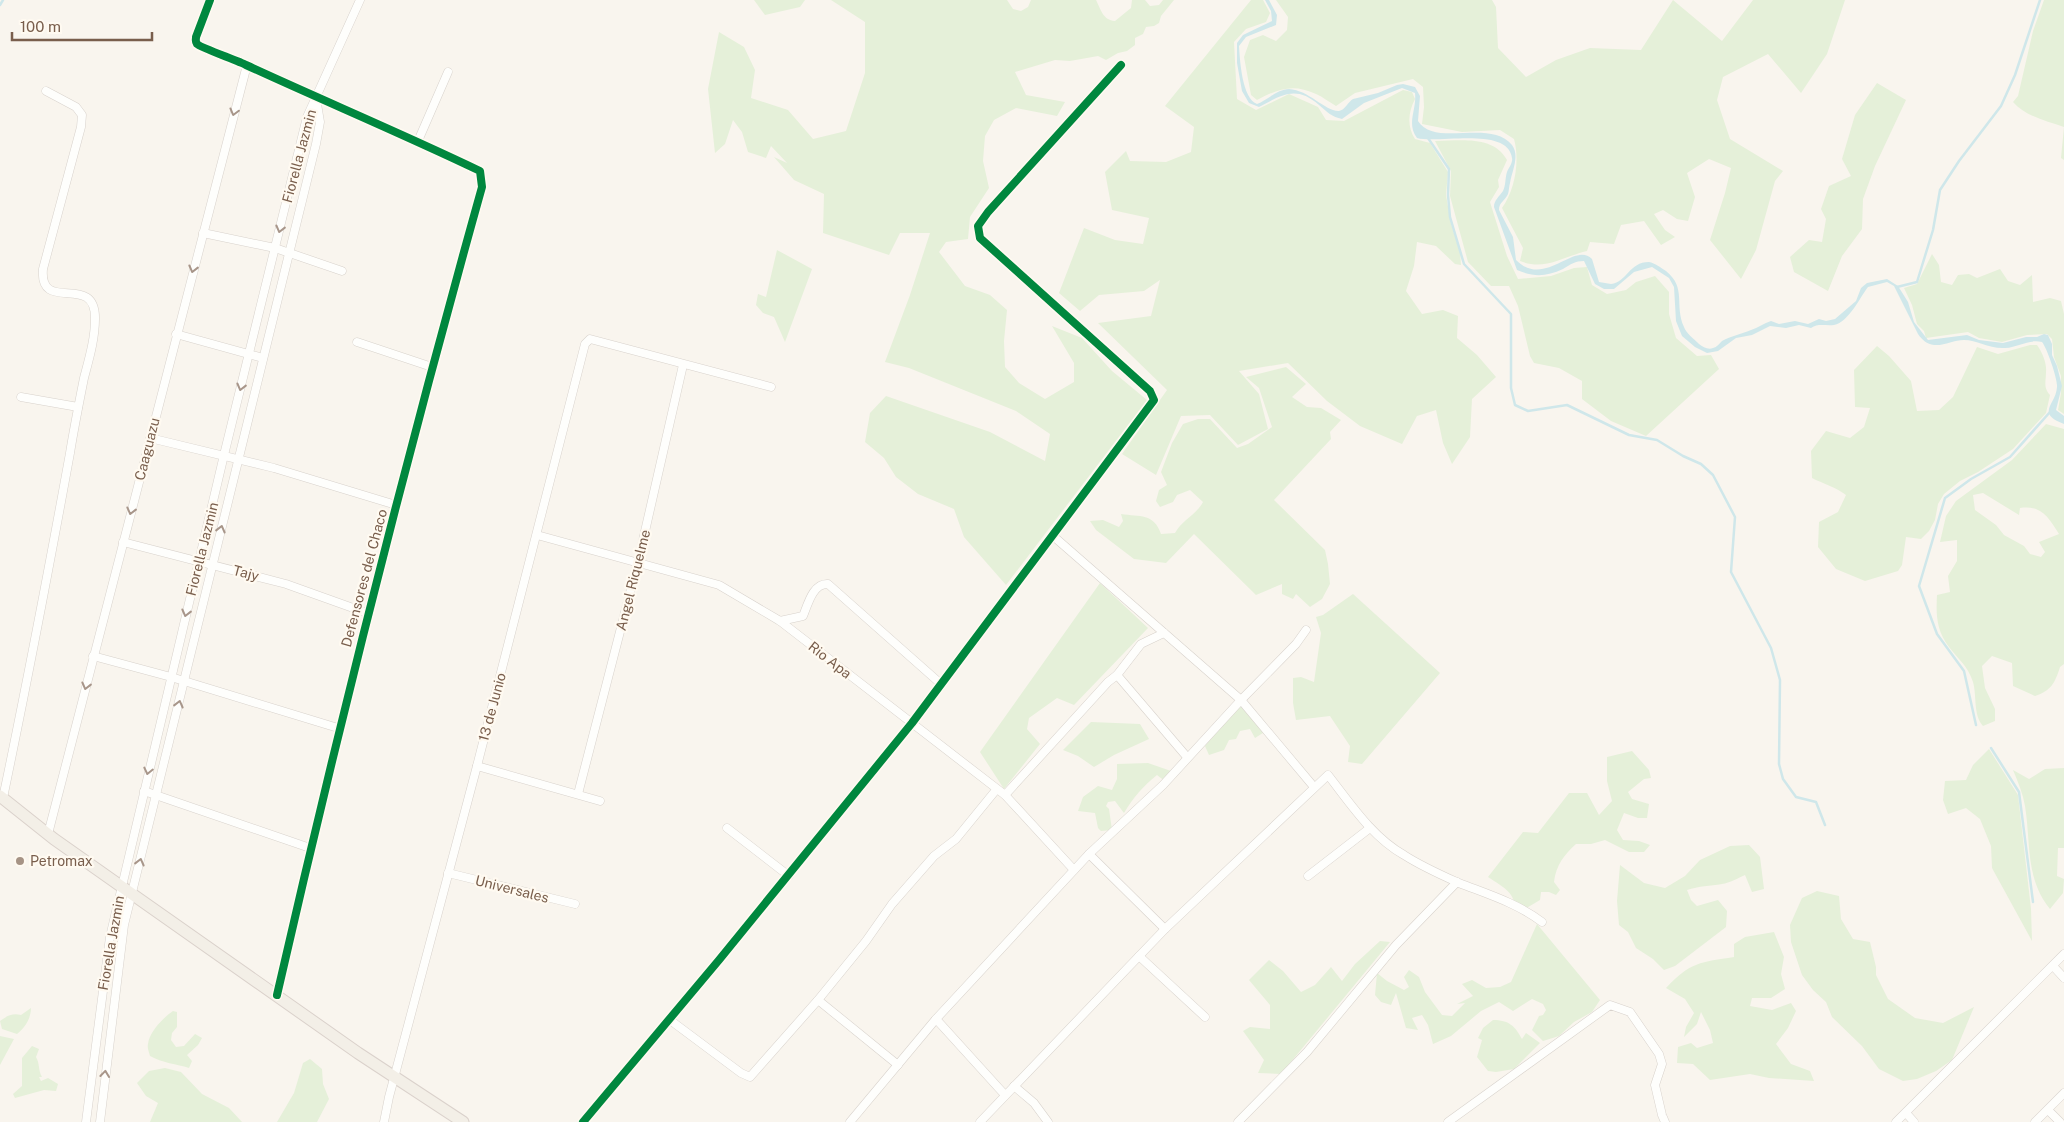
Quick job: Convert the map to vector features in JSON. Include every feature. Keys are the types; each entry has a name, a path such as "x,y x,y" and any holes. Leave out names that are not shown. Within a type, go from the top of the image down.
{"main road":[{"path":"1,797 48,834 132,894 394,1077 462,1122"}],"street":[{"path":"210,0 196,37 197,44 418,142 448,72"},
{"path":"316,98 360,0"},
{"name":"Caaguazu","path":"48,834 247,65"},
{"path":"583,1122 789,876 912,723 1154,400 1153,396 980,238 978,226 988,212 1121,65"},
{"path":"1,797 33,652 78,407 94,333 95,308 92,300 85,296 54,292 45,287 42,280 43,269 81,127 82,115 76,106 46,91"},
{"name":"Fiorella Jazmin","path":"86,1122 106,964 121,886 307,117 316,98"},
{"name":"Fiorella Jazmin","path":"100,1122 124,925 290,253 320,122 316,98"},
{"name":"Defensores del Chaco","path":"277,995 338,728 367,613 482,187 480,171 418,142"},
{"path":"202,233 275,248 342,271"},
{"path":"176,334 263,358"},
{"name":"13 de Junio","path":"384,1122 394,1077 537,535 582,350 590,339 683,365"},
{"path":"357,342 432,367"},
{"path":"683,365 771,387"},
{"name":"Angel Riquelme","path":"578,794 638,562 683,365"},
{"path":"21,397 78,407"},
{"path":"150,438 224,455 396,505"},
{"name":"Rio Apa","path":"537,535 719,585 780,621 996,790 1005,795 1074,870"},
{"path":"1052,535 1241,700 1314,787"},
{"name":"Tajy","path":"124,542 286,584 367,613"},
{"path":"780,621 802,616 815,590 822,584 828,584 941,684"},
{"path":"850,1122 936,1019 1074,870 1163,785 1187,757 1296,644 1306,630"},
{"path":"1005,795 1108,682 1117,675 1142,644 1164,633"},
{"path":"93,656 171,677 338,728"},
{"path":"1117,675 1187,757"},
{"path":"477,766 600,801"},
{"path":"980,1122 1165,929 1328,775 1370,828 1402,855 1457,882 1495,896 1533,914 1542,922"},
{"path":"670,1020 741,1073 750,1076 818,1000 866,941 892,904 934,856 956,839 996,790"},
{"path":"144,791 310,848"},
{"path":"727,828 789,876"},
{"path":"1308,876 1370,828"},
{"path":"1089,854 1165,929"},
{"name":"Universales","path":"448,873 575,904"},
{"path":"1238,1122 1307,1052 1396,945 1457,882"},
{"path":"1896,1122 2064,954"},
{"path":"1139,956 1205,1017"},
{"path":"2052,966 2064,978"},
{"path":"818,1000 898,1065"},
{"path":"1448,1122 1610,1005 1630,1012 1660,1054 1662,1064 1655,1085 1665,1122"},
{"path":"936,1019 1005,1095"},
{"path":"1014,1086 1034,1103 1048,1122"},
{"path":"2035,1122 2064,1094"},
{"path":"2048,1110 2060,1122"},
{"path":"1906,1113 1914,1122"}],"green space":[{"path":"754,0 805,0 800,7 765,15"},
{"path":"831,0 1007,0 1013,9 1021,11 1028,7 1031,0 1096,0 1105,17 1115,21 1131,8 1132,0 1145,0 1150,6 1159,5 1163,0 1174,0 1161,16 1159,23 1146,27 1143,34 1135,38 1135,45 1127,51 1118,53 1106,60 1098,56 1070,61 1055,60 1015,72 1026,95 1065,102 1057,116 1016,108 994,120 985,136 983,161 989,188 970,217 968,239 946,242 939,252 965,286 990,295 1007,310 1004,341 1005,367 1019,383 1045,399 1074,382 1074,363 1052,326 1082,338 1112,371 1147,400 1006,585 964,537 954,509 918,494 896,477 884,458 865,442 870,413 886,396 990,432 1045,461 1050,434 1016,411 909,368 885,362 910,295 930,233 900,233 889,255 823,233 824,194 794,180 774,157 787,163 771,146 766,158 748,152 742,132 733,120 725,144 715,153 708,89 719,32 744,47 755,70 751,98 788,110 813,139 846,131 865,73 865,22"},
{"path":"1251,0 1263,0 1270,13 1266,22 1246,29 1234,42 1237,99 1256,110 1289,94 1318,107 1326,120 1344,121 1403,90 1412,92 1415,99 1409,119 1412,134 1415,139 1430,143 1448,172 1446,195 1451,224 1460,252 1461,265 1455,264 1436,246 1417,242 1414,266 1406,291 1422,314 1443,310 1458,316 1457,338 1477,355 1496,377 1472,399 1470,437 1452,464 1443,443 1436,410 1417,416 1402,444 1360,426 1327,401 1288,363 1239,371 1259,394 1268,429 1238,445 1210,415 1181,416 1156,475 1122,454 1167,390 1098,323 1151,316 1160,280 1144,291 1099,295 1080,311 1059,293 1084,228 1115,240 1143,244 1149,218 1112,210 1105,172 1126,151 1130,161 1166,162 1191,152 1194,127 1165,106"},
{"path":"1276,0 1492,0 1496,7 1498,48 1526,77 1556,60 1590,48 1641,50 1673,0 1722,41 1753,0 1845,0 1827,54 1801,93 1768,54 1723,77 1717,100 1730,139 1783,171 1775,181 1756,250 1741,279 1710,240 1731,168 1709,159 1687,173 1695,197 1688,221 1677,219 1663,210 1654,214 1665,230 1675,237 1661,245 1644,221 1621,225 1614,244 1590,242 1587,251 1546,264 1529,264 1520,261 1523,248 1502,208 1513,184 1516,148 1514,139 1500,130 1462,132 1422,124 1424,107 1423,87 1413,79 1355,93 1336,106 1319,95 1293,88 1279,90 1257,100 1251,95 1244,57 1250,40 1263,35 1276,41 1287,30 1288,17"},
{"path":"2044,0 2064,0 2064,127 2030,114 2013,102 2018,96 2033,31"},
{"path":"1877,83 1906,100 1875,166 1863,199 1862,229 1842,256 1828,291 1794,272 1790,257 1809,240 1822,242 1826,219 1821,209 1829,186 1851,176 1842,159 1855,115"},
{"path":"2064,127 2064,160 2061,158"},
{"path":"1466,140 1485,143 1494,146 1507,160 1498,180 1499,187 1490,202 1507,256 1518,279 1551,276 1574,268 1587,267 1592,285 1607,294 1626,290 1636,282 1655,276 1669,292 1669,314 1676,338 1697,356 1711,355 1719,369 1646,436 1611,421 1582,399 1582,381 1559,368 1534,363 1530,356 1518,306 1509,286 1491,286 1468,262 1450,196 1451,171 1435,141"},
{"path":"777,250 812,269 785,342 774,317 763,313 756,305 758,294 766,297"},
{"path":"1932,254 1939,265 1941,282 1952,285 1958,275 1969,274 1977,278 2000,269 2008,281 2020,285 2032,275 2033,302 2050,298 2061,301 2064,314 2064,414 2058,410 2061,376 2054,357 2052,339 2047,334 2027,335 2002,342 1979,338 1968,332 1926,338 1924,331 1917,324 1912,305 1904,288 1917,284"},
{"path":"2030,345 2037,345 2045,361 2046,387 2050,395 2046,413 2013,449 1978,472 1960,481 1944,494 1938,504 1935,520 1929,531 1921,539 1906,537 1902,565 1898,571 1865,581 1836,569 1818,547 1819,522 1838,512 1846,495 1812,478 1811,451 1826,431 1850,438 1864,427 1870,408 1855,407 1854,370 1877,346 1889,356 1911,381 1917,411 1939,410 1953,397 1977,347 1998,354"},
{"path":"1286,367 1306,384 1292,397 1307,407 1321,408 1341,420 1330,432 1331,439 1274,500 1325,550 1330,584 1322,599 1310,607 1296,594 1293,599 1282,594 1282,584 1256,595 1194,534 1166,563 1134,559 1096,530 1090,521 1103,520 1119,527 1123,521 1121,514 1150,519 1158,527 1161,534 1175,533 1181,524 1203,502 1190,490 1177,495 1173,502 1160,507 1156,501 1159,490 1167,485 1161,472 1172,443 1183,424 1198,419 1210,419 1237,448 1248,444 1272,427 1259,388 1246,377"},
{"path":"2046,424 2064,429 2064,664 2060,667 2052,686 2045,692 2035,696 2013,686 2012,663 1992,656 1982,666 1985,688 1995,709 1995,721 1983,726 1978,716 1971,676 1945,641 1939,628 1937,595 1950,592 1948,576 1957,561 1957,540 1940,542 1946,516 1956,501 2012,460","holes":["1983,493 2019,515 2020,508 2039,510 2048,518 2059,534 2039,542 2045,552 2041,557 2030,554 2024,546 2004,535 1996,525 1975,510 1973,495"]},
{"path":"1100,583 1148,628 1074,705 1057,698 1029,718 1027,729 1040,744 1004,789 980,752"},
{"path":"1353,594 1440,673 1362,764 1348,762 1350,746 1330,716 1296,720 1293,703 1293,678 1301,677 1314,682 1321,633 1316,617 1323,615"},
{"path":"1242,701 1266,731 1255,738 1250,729 1240,731 1236,739 1229,740 1224,750 1209,755 1205,746"},
{"path":"1091,722 1140,724 1149,739 1114,755 1094,767 1078,756 1063,750"},
{"path":"1989,749 2018,795 2031,909 2032,941 1992,868 1991,846 1980,819 1966,808 1948,814 1943,800 1945,781 1966,780 1973,765"},
{"path":"1632,751 1649,770 1651,778 1644,779 1628,792 1632,799 1649,804 1647,818 1638,818 1624,813 1617,830 1623,840 1639,841 1650,845 1644,852 1629,852 1605,840 1591,844 1576,844 1564,856 1557,870 1554,882 1560,890 1556,895 1549,892 1541,892 1540,900 1523,910 1514,905 1514,900 1509,892 1488,877 1523,832 1538,833 1569,793 1587,793 1599,815 1612,801 1607,781 1607,757"},
{"path":"1148,763 1171,771 1166,782 1157,775 1139,792 1124,813 1115,801 1108,802 1106,806 1109,809 1112,830 1101,831 1098,828 1095,813 1078,811 1083,797 1098,786 1112,790 1117,779 1117,764"},
{"path":"2064,768 2064,848 2058,848 2057,876 2064,879 2063,893 2050,909 2036,885 2030,860 2025,806 2022,792 2013,770 2029,779 2045,769"},
{"path":"1749,845 1760,857 1764,889 1752,892 1745,875 1731,882 1687,890 1691,900 1697,906 1718,900 1727,911 1726,927 1675,966 1664,970 1653,959 1636,948 1628,932 1619,925 1617,901 1620,865 1644,883 1665,888 1685,876 1700,860 1730,846"},
{"path":"1817,891 1839,896 1841,919 1853,939 1870,942 1876,975 1888,999 1915,1018 1943,1023 1974,1007 1952,1060 1936,1071 1917,1079 1903,1081 1879,1069 1862,1046 1832,1017 1826,1002 1813,990 1802,975 1791,942 1790,925 1802,898"},
{"path":"1537,924 1600,1000 1592,1012 1574,1022 1559,1036 1543,1041 1532,1030 1539,1016 1543,1015 1546,1010 1543,1004 1532,999 1513,1011 1499,1002 1481,1011 1451,1036 1433,1044 1428,1025 1422,1015 1412,1018 1418,1030 1406,1028 1396,993 1391,1005 1381,1002 1375,995 1377,973 1404,990 1409,987 1404,977 1409,970 1419,977 1425,992 1442,1015 1452,1016 1465,1003 1457,1004 1473,996 1462,984 1472,980 1486,988 1500,987 1511,982"},
{"path":"1774,932 1784,957 1781,974 1785,989 1771,998 1752,998 1750,1006 1772,1010 1791,1003 1796,1011 1788,1028 1776,1044 1791,1064 1810,1071 1814,1081 1769,1078 1750,1074 1710,1080 1693,1064 1677,1063 1678,1047 1691,1043 1697,1048 1713,1043 1710,1030 1701,1012 1697,1024 1684,1037 1686,1027 1694,1013 1685,999 1666,988 1674,979 1689,968 1704,962 1734,957 1734,944 1745,937"},
{"path":"1380,941 1390,942 1281,1074 1258,1073 1264,1060 1243,1031 1250,1027 1270,1029 1270,1005 1249,980 1269,960 1283,971 1301,992 1315,985 1331,967 1342,981 1355,964"},
{"path":"31,1008 27,1022 17,1034 2,1029 0,1021 10,1015 21,1015"},
{"path":"173,1011 177,1012 177,1027 172,1033 171,1040 176,1047 184,1046 195,1034 202,1038 198,1045 187,1055 192,1061 189,1068 164,1062 150,1056 148,1046 151,1035 161,1021"},
{"path":"1493,1020 1503,1021 1511,1025 1522,1039 1526,1033 1540,1043 1514,1069 1496,1072 1488,1071 1477,1057 1482,1040 1478,1038 1483,1028"},
{"path":"0,1036 14,1039 0,1065"},
{"path":"32,1046 39,1049 36,1057 42,1077 39,1077 41,1081 48,1078 58,1084 56,1091 44,1090 15,1098 13,1094 22,1086 22,1058"},
{"path":"310,1059 322,1069 323,1084 329,1099 317,1122 277,1122 294,1093 303,1063"},
{"path":"165,1068 181,1072 202,1094 229,1108 242,1122 150,1122 158,1103 146,1096 137,1083 149,1071"}],"water":[{"path":"1265,0 1269,0 1277,15 1276,25 1246,37 1239,46 1245,87 1252,100 1257,104 1285,89 1289,89 1303,93 1329,108 1339,111 1353,99 1403,84 1415,87 1420,96 1418,121 1426,129 1437,132 1490,134 1502,137 1514,149 1515,164 1508,194 1500,205 1499,210 1513,237 1516,260 1527,268 1538,270 1548,268 1577,256 1585,255 1592,259 1599,282 1611,284 1621,280 1637,265 1653,263 1666,271 1676,284 1681,319 1688,334 1699,344 1709,349 1716,347 1725,339 1771,321 1779,324 1795,321 1808,324 1819,319 1826,321 1835,319 1856,301 1861,288 1867,283 1887,279 1898,286 1908,302 1914,322 1928,340 1967,335 1979,340 2003,343 2026,337 2048,335 2062,386 2056,410 2064,416 2064,424 2055,420 2049,412 2056,393 2057,383 2042,342 2037,341 2005,348 1964,340 1938,345 1929,344 1918,334 1894,286 1887,282 1868,287 1854,309 1845,319 1834,325 1822,325 1811,328 1799,325 1786,328 1770,326 1752,335 1736,338 1718,351 1707,353 1695,347 1682,336 1676,321 1674,287 1669,278 1652,267 1634,272 1614,289 1604,289 1595,284 1584,261 1576,262 1557,272 1545,275 1534,275 1517,270 1494,207 1496,200 1504,189 1507,172 1512,160 1508,148 1498,142 1486,139 1417,138 1412,127 1415,93 1402,88 1364,103 1342,119 1330,114 1303,95 1289,94 1259,107 1249,103 1242,91 1237,63 1237,43 1243,35 1272,21 1271,11"}],"waterway":[{"path":"0,5 3,0"},
{"path":"1897,287 1917,282 1933,230 1940,190 1959,161 2001,106 2015,75 2040,0"},
{"path":"1428,138 1449,169 1448,195 1450,217 1464,264 1511,314 1511,388 1515,405 1528,411 1567,405 1629,435 1657,440 1683,456 1701,464 1713,475 1735,517 1731,572 1771,648 1780,680 1779,764 1783,779 1796,797 1816,802 1825,825"},
{"path":"1976,725 1964,671 1937,634 1919,586 1945,498 1971,479 2010,457 2050,412"},
{"path":"1991,748 2019,792 2033,902"}],"cycle path":[{"path":"210,0 196,37 197,44 480,171 482,187 427,388 375,590 277,995"},
{"path":"583,1122 719,960 912,723 1154,400 1150,391 980,238 978,226 988,212 1121,65"}],"place":[{"name":"Petromax","path":"20,861"}]}
